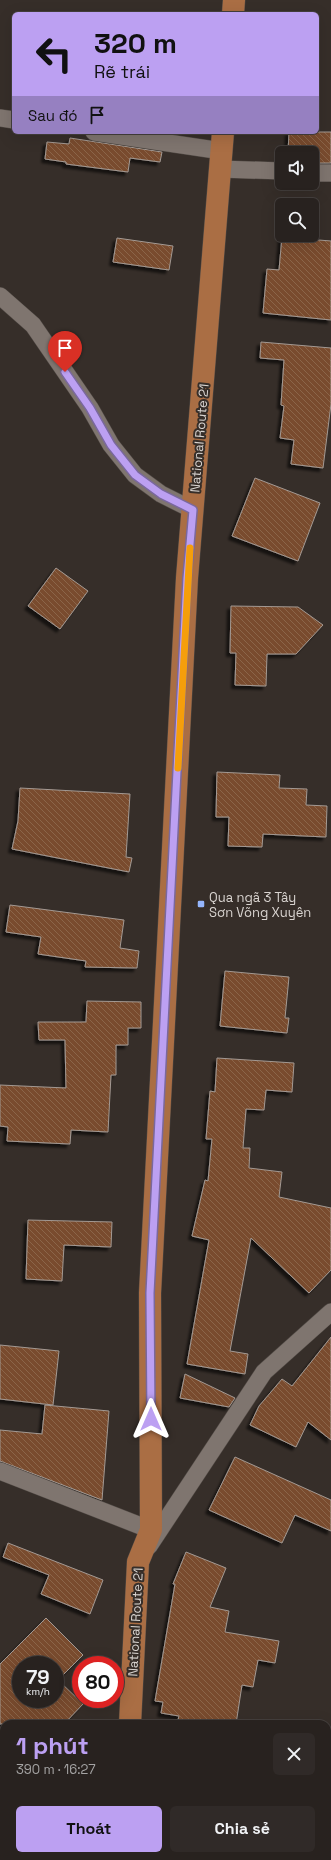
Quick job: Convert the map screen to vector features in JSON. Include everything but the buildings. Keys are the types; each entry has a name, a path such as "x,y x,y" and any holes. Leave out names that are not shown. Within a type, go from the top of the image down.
{"highway":[{"path":"233,12 234,0"},
{"name":"National Route 21","path":"130,1720 138,1562 152,1530 150,1293 187,578 222,151"}],"street":[{"path":"0,118 12,120"},
{"path":"107,134 222,151 275,169"},
{"path":"319,173 331,173"},
{"path":"0,296 33,325 90,408 111,445 135,475 161,494 193,510"},
{"path":"138,1562 264,1372 331,1312"},
{"path":"0,1471 152,1530"}],"slow traffic":[{"path":"178,768 187,578 190,548"}],"place":[{"name":"Qua ngã 3 Tây Sơn Võng Xuyên","path":"201,904"}],"route":[{"path":"65,372 90,408 111,445 135,475 161,494 193,510 187,578 150,1293 151,1419"}]}
